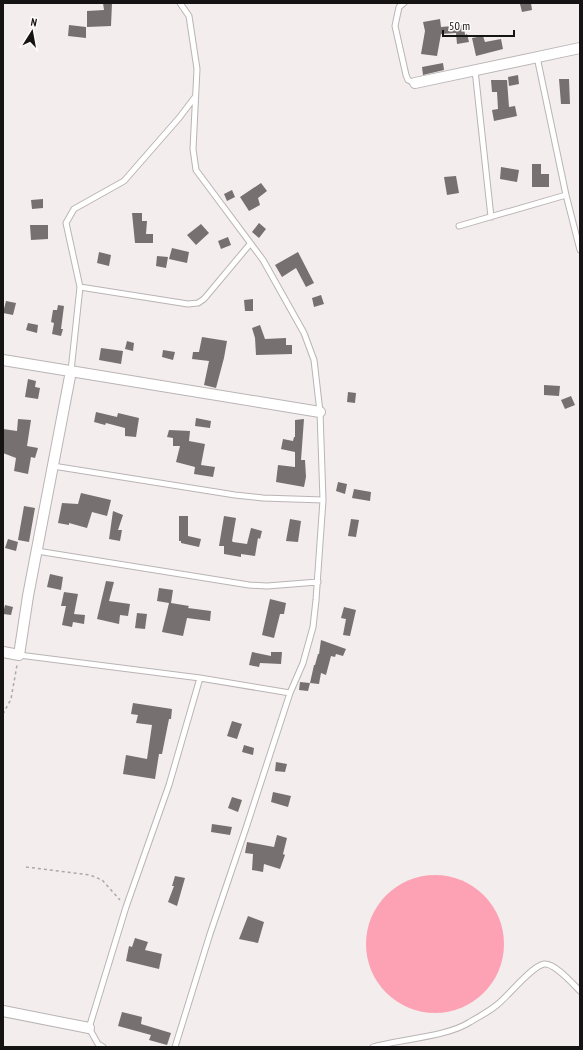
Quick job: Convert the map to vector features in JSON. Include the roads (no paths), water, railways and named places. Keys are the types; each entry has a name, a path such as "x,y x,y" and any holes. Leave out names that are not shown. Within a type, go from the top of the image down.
{"street":[{"path":"415,83 580,48"},
{"path":"3,360 320,412"},
{"path":"3,652 19,655 71,371"},
{"path":"3,1011 89,1028"}],"lane":[{"path":"175,1047 198,971 290,693 303,663 313,628 318,582 323,500 320,412 314,360 304,333 263,260 196,170 192,149 197,70 189,16 180,3"},
{"path":"404,3 399,7 395,26 408,80 415,83"},
{"path":"537,57 566,195 580,250"},
{"path":"475,70 492,217"},
{"path":"71,371 80,287 66,223 74,209 124,181 179,118 196,96"},
{"path":"459,226 566,195"},
{"path":"80,287 188,304 198,303 204,299 250,244"},
{"path":"53,466 235,495 263,498 323,500"},
{"path":"37,551 249,585 267,586 318,582"},
{"path":"19,655 200,678 290,693"},
{"path":"103,1047 98,1044 89,1028 126,907 169,785 200,678"},
{"path":"373,1047 390,1042 434,1034 468,1024 498,1005 536,967 545,964 553,966 580,991"}]}
